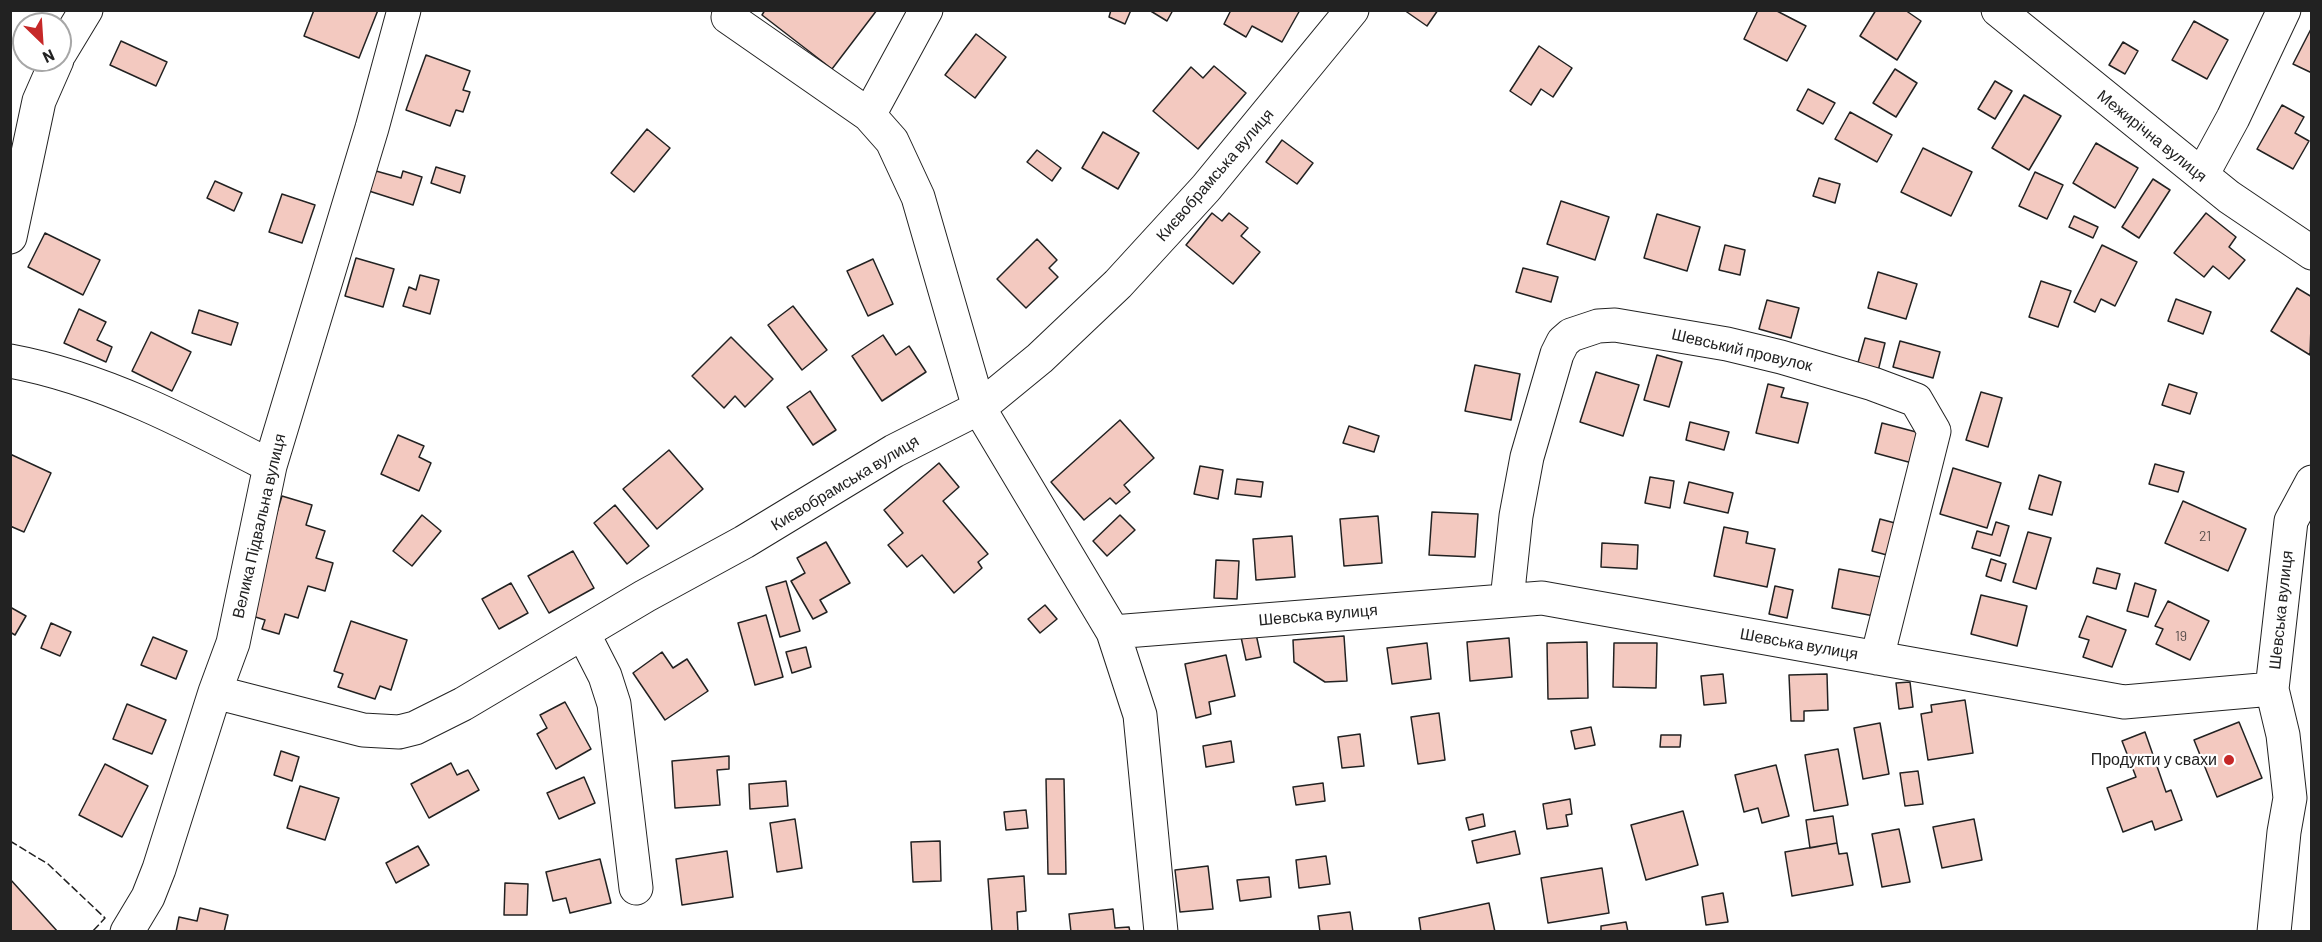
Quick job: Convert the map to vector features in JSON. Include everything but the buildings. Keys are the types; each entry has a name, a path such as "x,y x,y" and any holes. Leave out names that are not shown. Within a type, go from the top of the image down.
{"street":[{"path":"72,33 86,10"},
{"name":"Велика Підвальна вулиця","path":"127,932 148,897 159,869 232,642 270,466 372,128 404,10"},
{"path":"732,10 728,17 869,115 892,141 918,197 979,408 1113,632 1140,715 1161,932"},
{"path":"869,115 926,10"},
{"name":"Києвобрамська вулиця","path":"215,692 363,730 399,732 415,728 463,704 583,633 754,537 894,451 979,408 1040,358 1119,284 1214,179 1352,10"},
{"name":"Межирічна вулиця","path":"1998,10 2229,197 2312,254"},
{"path":"2202,176 2233,118 2284,10"},
{"path":"10,237 18,165 39,101 52,72"},
{"name":"Шевський провулок","path":"1507,600 1516,516 1527,457 1550,376 1563,342 1571,335 1598,326 1615,325 1646,329 1781,357 1873,384 1916,400 1934,431 1877,658"},
{"path":"10,361 56,371 131,400 192,426 270,466"},
{"name":"Шевська вулиця","path":"1113,632 1542,597 2124,702 2272,689 2291,521 2312,482"},
{"path":"583,633 605,676 614,704 636,888"},
{"path":"2272,689 2288,769 2290,798 2298,825 2274,932"}],"fence":[{"path":"10,841 48,864 105,918 92,932"}],"place":[{"name":"Продукти у свахи","path":"2229,760"}]}
